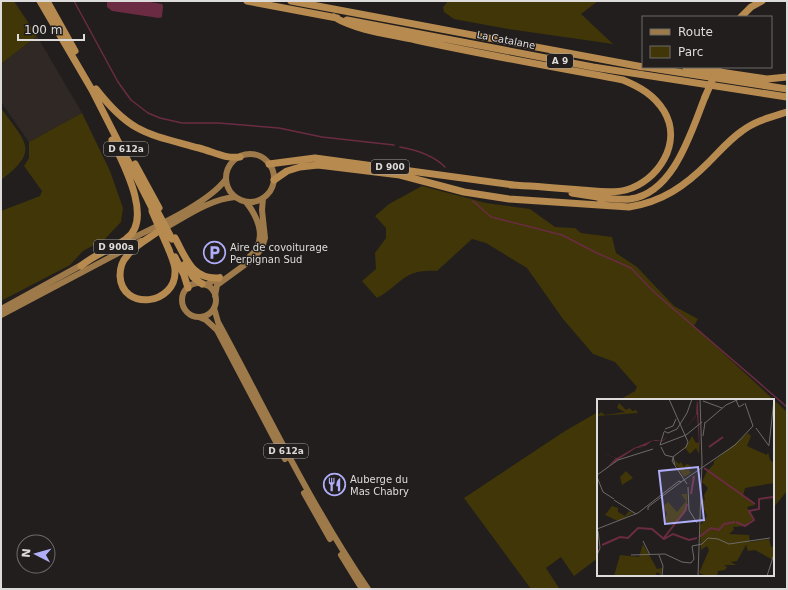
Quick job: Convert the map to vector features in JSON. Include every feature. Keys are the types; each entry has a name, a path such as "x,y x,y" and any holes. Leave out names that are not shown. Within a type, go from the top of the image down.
{"highway":[{"name":"D 612a","path":"40,1 94,90 147,198 189,271 204,285"},
{"name":"D 612a","path":"47,1 121,138 155,210"},
{"name":"La Catalane","path":"247,1 593,67 787,97"},
{"name":"La Catalane","path":"291,1 642,67"},
{"path":"742,16 751,7 762,1"},
{"path":"334,17 352,25 442,46 623,80 636,85 650,94 665,113 669,126 668,152 655,174 640,185 613,192 511,185"},
{"path":"616,62 632,60 642,62"},
{"name":"La Catalane","path":"650,68 787,89"},
{"path":"693,68 767,79 787,77"},
{"path":"509,199 631,198 646,193 664,181 676,165 718,68"},
{"path":"94,90 117,114 151,136 203,149 221,157 240,157"},
{"name":"D 900a","path":"81,266 91,257 127,238 132,233 137,219 136,198 125,167 95,102 94,90"},
{"path":"509,199 617,207 644,204 674,192 689,181 743,130 763,119 787,112"},
{"name":"D 900","path":"269,164 315,158 511,185"},
{"name":"D 900","path":"274,180 287,171 300,167 318,165 400,175 464,192 509,199"},
{"path":"511,185 604,198"},
{"path":"155,210 175,270 171,287 165,294 157,299 148,301 134,298 123,287 120,270 123,261 134,248 156,233"},
{"name":"D 612a","path":"172,240 188,288"},
{"path":"172,240 198,274 208,279 219,278"}],"main road":[{"path":"250,155 256,156 269,164 274,180 269,192 263,198 255,202 246,202 235,197 230,192 226,179 230,166 240,157 250,155"},
{"name":"D 900a","path":"1,308 197,204 214,193 226,179"},
{"name":"D 900a","path":"1,315 213,202 226,197 235,197"},
{"path":"246,202 255,213 258,222 259,243 253,254 219,278 204,285 194,284 188,288 183,297 184,307 190,314 199,317 208,315 214,308 217,285 254,258 262,248 265,238 262,210 263,198"},
{"path":"204,285 215,296"},
{"name":"D 612a","path":"214,308 218,322 317,509 368,589"},
{"name":"D 612a","path":"199,317 212,324 217,330 313,511 362,589"}],"shaded area":[{"path":"107,1 144,1 162,4 162,17 159,18 112,11 107,7"},
{"path":"37,36 82,113 29,142 1,102 1,64"}],"green space":[{"path":"1,1 14,1 37,36 1,64"},
{"path":"448,1 598,1 581,14 613,44 508,29 454,19 444,12 443,7"},
{"path":"1,108 22,138 25,146 25,153 21,161 13,170 1,180"},
{"path":"82,113 110,171 123,208 121,222 105,239 83,251 70,265 1,301 1,211 40,196 42,191 24,166 29,158 29,142"},
{"path":"422,186 486,203 530,209 555,227 575,228 581,233 612,237 616,253 637,267 674,306 698,319 694,326 773,399 621,399 635,391 637,387 615,362 593,354 563,319 527,268 486,243 472,239 437,271 417,272 410,275 377,298 362,281 376,269 375,253 386,238 386,228 375,216 389,204"},
{"path":"774,400 787,412 787,491 774,507"},
{"path":"597,413 597,559 574,576 561,557 546,568 559,588 531,589 464,498 565,431"}],"waterway":[{"path":"74,1 118,82 131,100 148,113 160,118 182,123 218,123 279,128 322,137 394,145"},
{"path":"400,147 424,154 435,159 445,167"},
{"path":"473,201 491,217 562,235 631,268 654,292 787,407"}],"place":[{"name":"Aire de covoiturage Perpignan Sud","path":"215,253"},
{"name":"Auberge du Mas Chabry","path":"334,485"}]}
